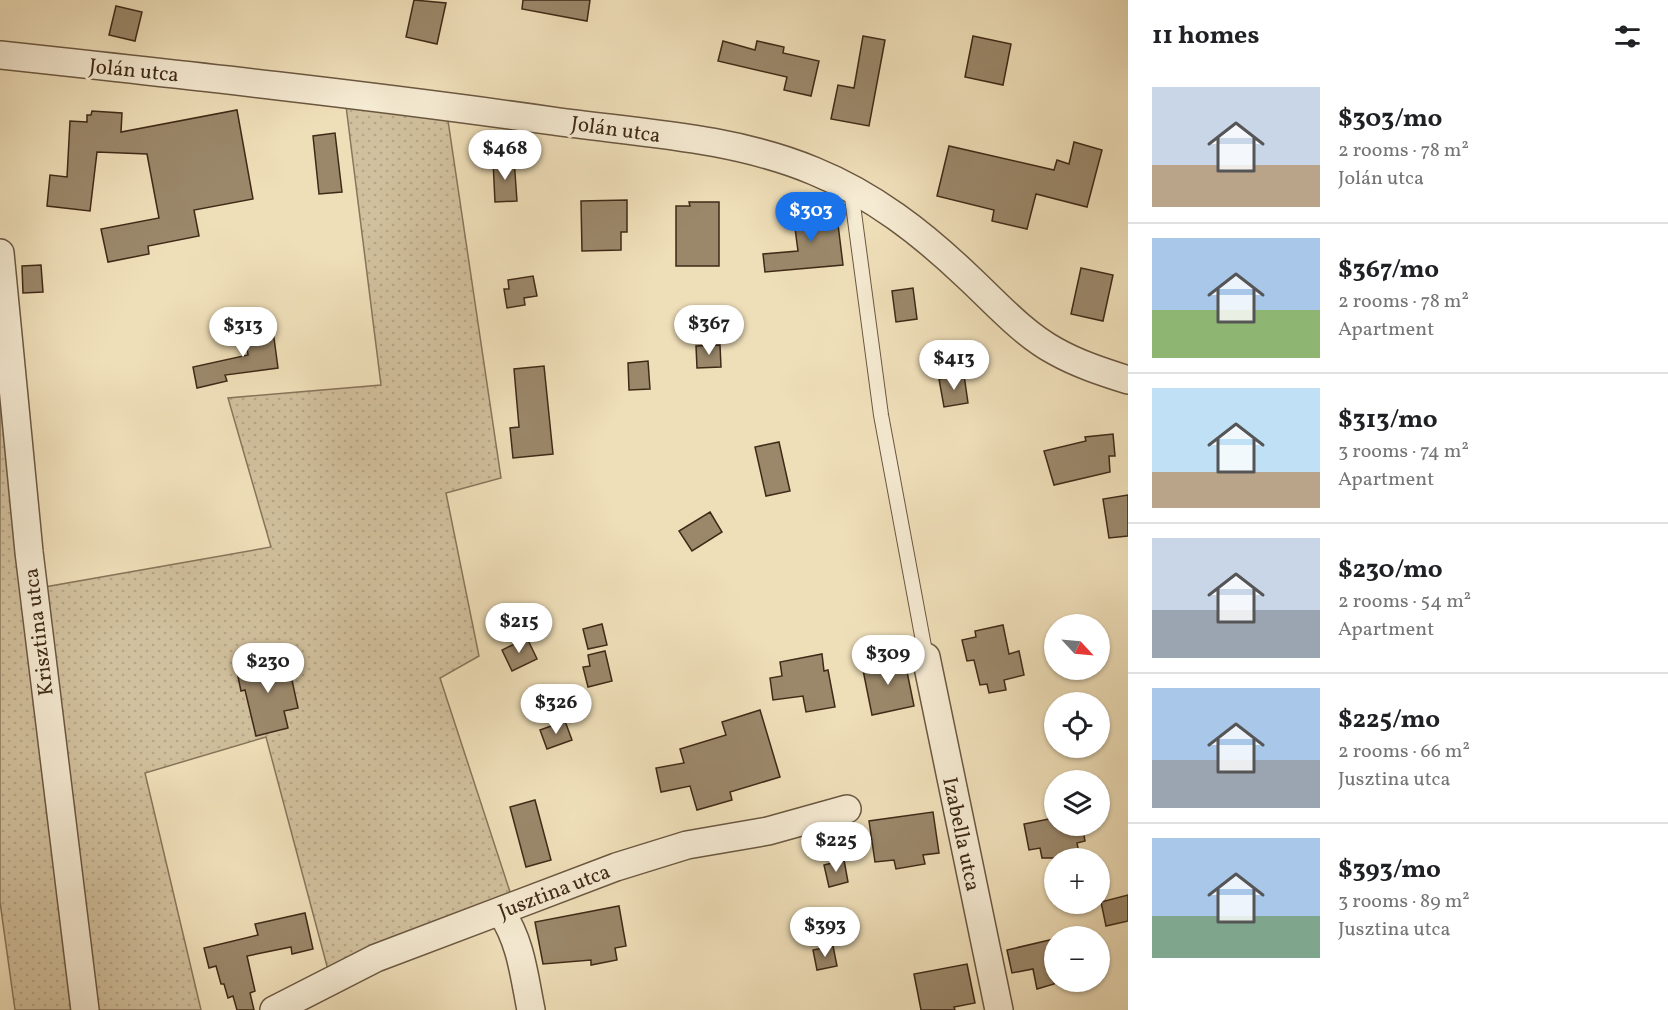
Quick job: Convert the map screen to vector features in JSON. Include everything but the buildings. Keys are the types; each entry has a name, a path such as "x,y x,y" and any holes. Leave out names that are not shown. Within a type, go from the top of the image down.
{"street":[{"name":"Jolán utca","path":"0,55 361,94 729,146 772,156 851,188 922,235 1027,331 1053,350 1090,368 1128,380"},
{"name":"Krisztina utca","path":"0,252 31,571 85,1010"},
{"name":"Izabella utca","path":"926,657 999,1010"},
{"name":"Jusztina utca","path":"274,1010 376,958 616,867 687,846 768,831 847,809"},
{"path":"501,912 513,930 521,955 531,1010"}],"lane":[{"path":"851,188 881,415 926,657"}],"shaded area":[{"path":"345,98 447,114 501,478 446,493 479,656 440,678 513,901 328,970 266,737 145,773 201,1010 15,1010 0,902 0,253 33,589 271,547 228,398 381,385"}]}
